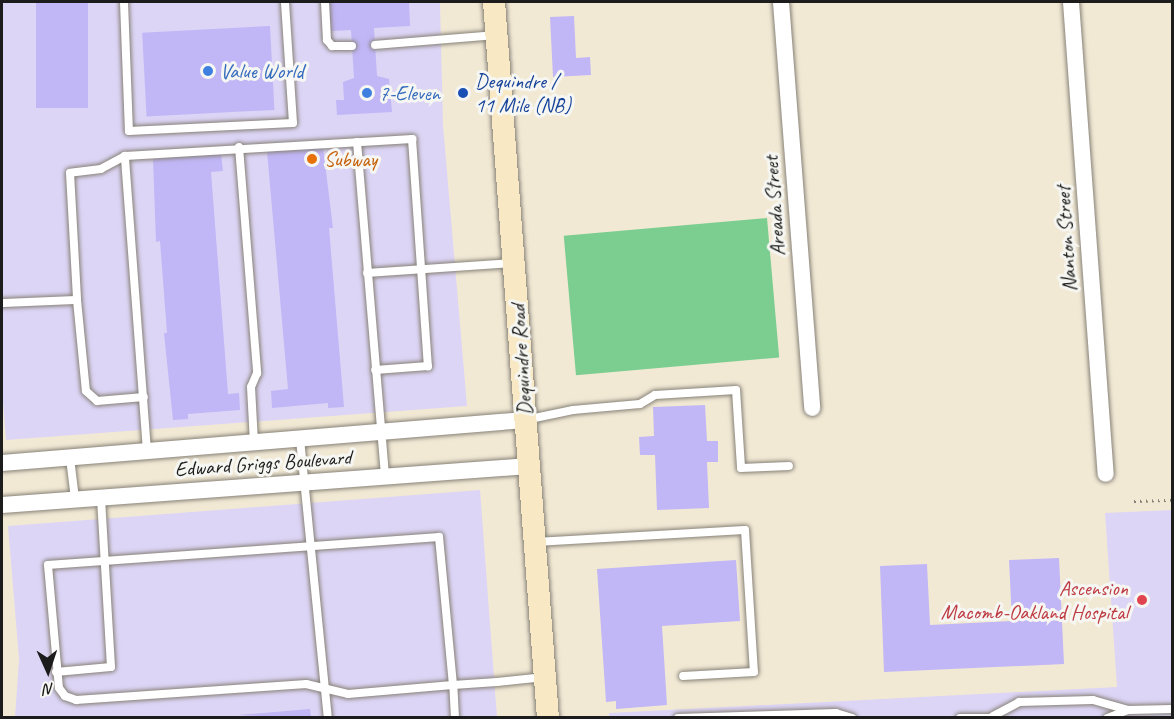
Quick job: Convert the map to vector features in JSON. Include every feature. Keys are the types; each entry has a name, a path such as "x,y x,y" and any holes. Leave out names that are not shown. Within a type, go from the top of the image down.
{"main road":[{"name":"Dequindre Road","path":"494,2 548,717"}],"street":[{"name":"Areada Street","path":"781,2 812,408"},
{"name":"Nanton Street","path":"1071,2 1106,474"},
{"name":"Edward Griggs Boulevard","path":"2,463 525,420"},
{"name":"Edward Griggs Boulevard","path":"2,505 529,466"}],"lane":[{"path":"124,2 129,131 293,123 285,2"},
{"path":"324,2 327,40 332,46 352,46"},
{"path":"375,45 497,35"},
{"path":"144,397 97,401 86,391 77,300 70,173 101,169 125,156 239,147 412,139 428,366 375,370"},
{"path":"357,142 385,476"},
{"path":"239,147 257,373 251,387 254,443"},
{"path":"125,156 147,452"},
{"path":"367,273 513,263"},
{"path":"2,303 77,300"},
{"path":"525,420 573,410 640,404 655,396 736,390 741,468 789,466"},
{"path":"300,440 328,717"},
{"path":"70,458 75,499"},
{"path":"56,672 111,667 101,497"},
{"path":"534,542 745,530 754,672 683,676"},
{"path":"455,717 453,685 439,537 48,565 59,688 65,696 76,700 306,684 348,694 453,685 545,677"},
{"path":"960,717 994,717 1019,702 1093,700 1128,710"},
{"path":"1107,717 1128,710 1173,709"},
{"path":"678,717 836,713 852,717"}],"path":[{"path":"1134,501 1173,500"}],"shaded area":[{"path":"2,2 440,2 443,125 467,406 6,440 2,390"},
{"path":"480,490 497,717 15,717 19,659 8,526"},
{"name":"Ascension Macomb-Oakland Hospital","path":"1172,510 1172,717 609,718 609,713 1117,687 1105,513"}],"green space":[{"path":"767,218 779,357 576,375 564,236"}],"building":[{"path":"36,2 88,2 88,108 36,108"},
{"path":"329,2 409,2 410,26 374,28 377,76 389,79 392,112 337,115 336,100 344,100 343,82 354,78 351,30 331,31"},
{"path":"574,16 576,58 590,57 591,75 553,77 550,17"},
{"name":"Value World","path":"270,26 274,110 147,117 142,33"},
{"path":"323,147 333,228 329,228 344,407 328,408 328,403 272,408 271,391 288,389 267,151"},
{"path":"221,154 223,171 211,172 228,394 239,393 240,410 188,414 188,419 173,420 164,333 167,333 160,241 156,242 153,159"},
{"path":"705,405 707,441 718,441 718,462 707,462 709,508 657,510 655,455 640,455 639,437 654,436 653,407"},
{"path":"1059,558 1064,664 884,672 880,566 927,564 930,625 1012,621 1009,560"},
{"path":"736,560 740,621 662,626 667,705 616,709 616,701 606,702 597,569"},
{"path":"310,709 311,718 238,715"}],"place":[{"name":"Value World","path":"208,71"},
{"name":"7-Eleven","path":"367,93"},
{"name":"Dequindre / 11 Mile (NB)","path":"463,93"},
{"name":"Subway","path":"312,159"},
{"name":"Ascension Macomb-Oakland Hospital","path":"1142,600"}]}
